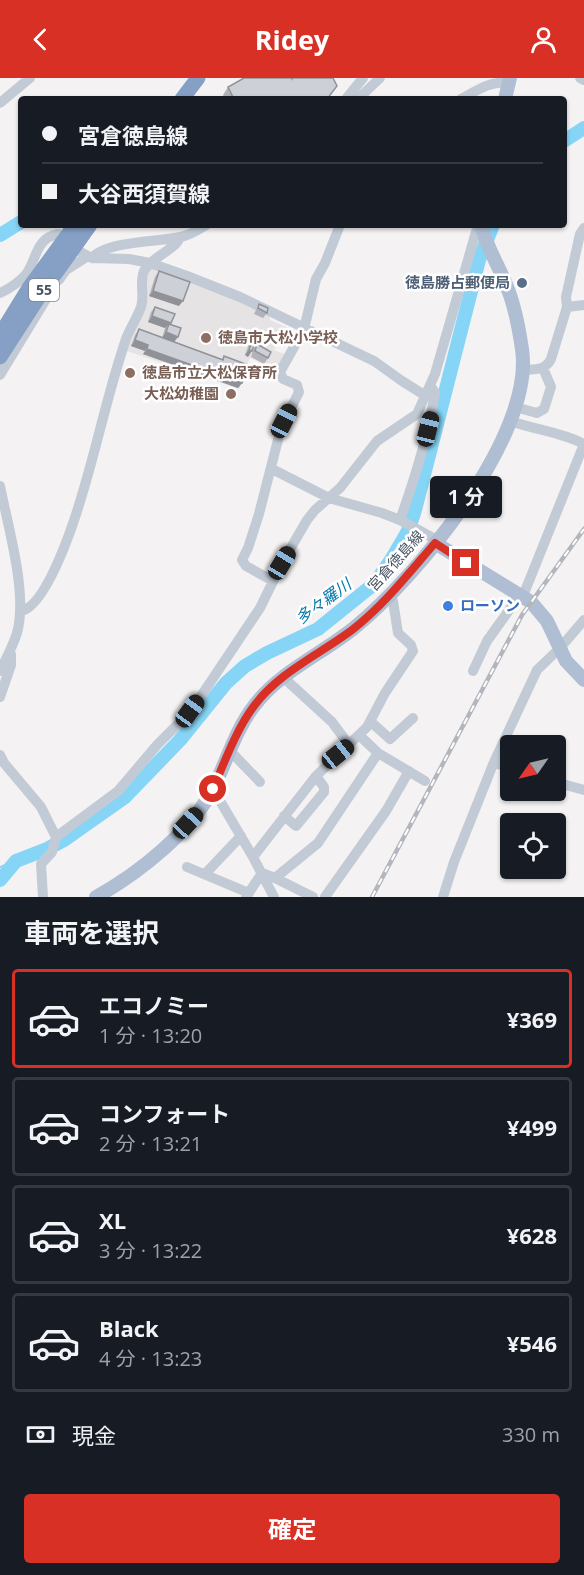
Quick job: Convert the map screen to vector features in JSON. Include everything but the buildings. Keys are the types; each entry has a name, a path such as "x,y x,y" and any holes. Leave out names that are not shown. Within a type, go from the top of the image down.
{"highway":[{"path":"172,96 186,78"},
{"path":"184,96 198,78"},
{"name":"55","path":"0,357 70,243 74,228"},
{"name":"55","path":"0,335 29,288 87,228"}],"main road":[{"path":"506,96 510,80"},
{"name":"宮倉徳島線","path":"96,897 141,869 196,814 213,789 253,706 270,688 353,629 389,595 435,543 497,452 515,407 523,370 522,351 508,288 481,228"},
{"path":"435,543 521,596 538,610 547,621 566,661 584,680"}],"street":[{"path":"0,103 30,78"},
{"path":"348,96 363,78"},
{"path":"361,96 380,78"},
{"path":"467,96 492,83 510,80"},
{"path":"0,375 51,290 66,270 97,251 180,237 200,228"},
{"path":"273,581 246,566 242,560 253,535 272,469 280,428 299,392 297,385 283,379 280,372 304,328 316,279 339,228"},
{"path":"43,897 41,864 52,852 56,838 118,791 190,711 260,608 307,520 340,488 377,441 417,414 435,374 479,228"},
{"path":"523,370 543,368 551,359 567,307 566,297 580,234 584,228"},
{"path":"0,293 28,271 45,239 58,234 90,257 129,259 150,263 240,297 374,361 402,381 435,393 432,414 402,521"},
{"path":"21,611 26,610 41,592 66,542 87,484 126,340 141,306 142,276 150,263 176,244 180,237"},
{"path":"567,307 584,306"},
{"path":"515,407 537,413 543,409 551,387 543,368"},
{"path":"537,413 542,431"},
{"path":"473,671 487,641 521,596 584,444 568,436 511,421"},
{"path":"272,469 328,498 402,521 433,538 435,543"},
{"path":"0,486 20,588 21,611 17,633 0,671"},
{"path":"253,856 316,776 371,722 386,693 413,651 411,645 398,633 393,601 389,595"},
{"path":"443,897 454,862 494,762 537,670 561,648 584,621"},
{"path":"0,697 11,665 10,651"},
{"path":"284,678 332,722 349,745"},
{"path":"371,722 390,739 413,718"},
{"path":"358,735 378,753 424,781"},
{"path":"229,753 234,755 260,782"},
{"path":"275,878 318,843 378,753"},
{"path":"0,755 4,763 41,807 56,838"},
{"path":"494,762 500,765"},
{"path":"325,897 386,811 409,771"},
{"path":"284,816 296,826 324,792 316,776"},
{"path":"566,785 584,790"},
{"path":"213,789 253,856 274,897"},
{"path":"205,874 241,836"},
{"path":"187,867 247,895 262,873"},
{"path":"262,873 314,897"}],"shaded area":[{"name":"徳島市大松小学校","path":"153,268 219,292 270,315 270,320 286,327 274,350 287,355 278,370 250,358 239,389 127,351 144,276"}],"waterway":[{"name":"多々羅川","path":"567,139 584,128"},
{"path":"0,235 18,224"},
{"name":"多々羅川","path":"0,880 16,861 64,840 125,797 180,740 226,683 245,666 318,629 374,584 408,531 415,510 479,260 492,228"},
{"path":"0,867 16,861"}],"railway":[{"path":"372,897 522,615 584,529"}],"place":[{"name":"徳島勝占郵便局","path":"522,283"},
{"name":"徳島市大松小学校","path":"206,338"},
{"name":"徳島市立大松保育所","path":"130,373"},
{"name":"大松幼稚園","path":"231,394"},
{"name":"ローソン","path":"448,606"}],"route":[{"path":"213,789 253,706 270,688 371,614 435,543 466,563"}]}
